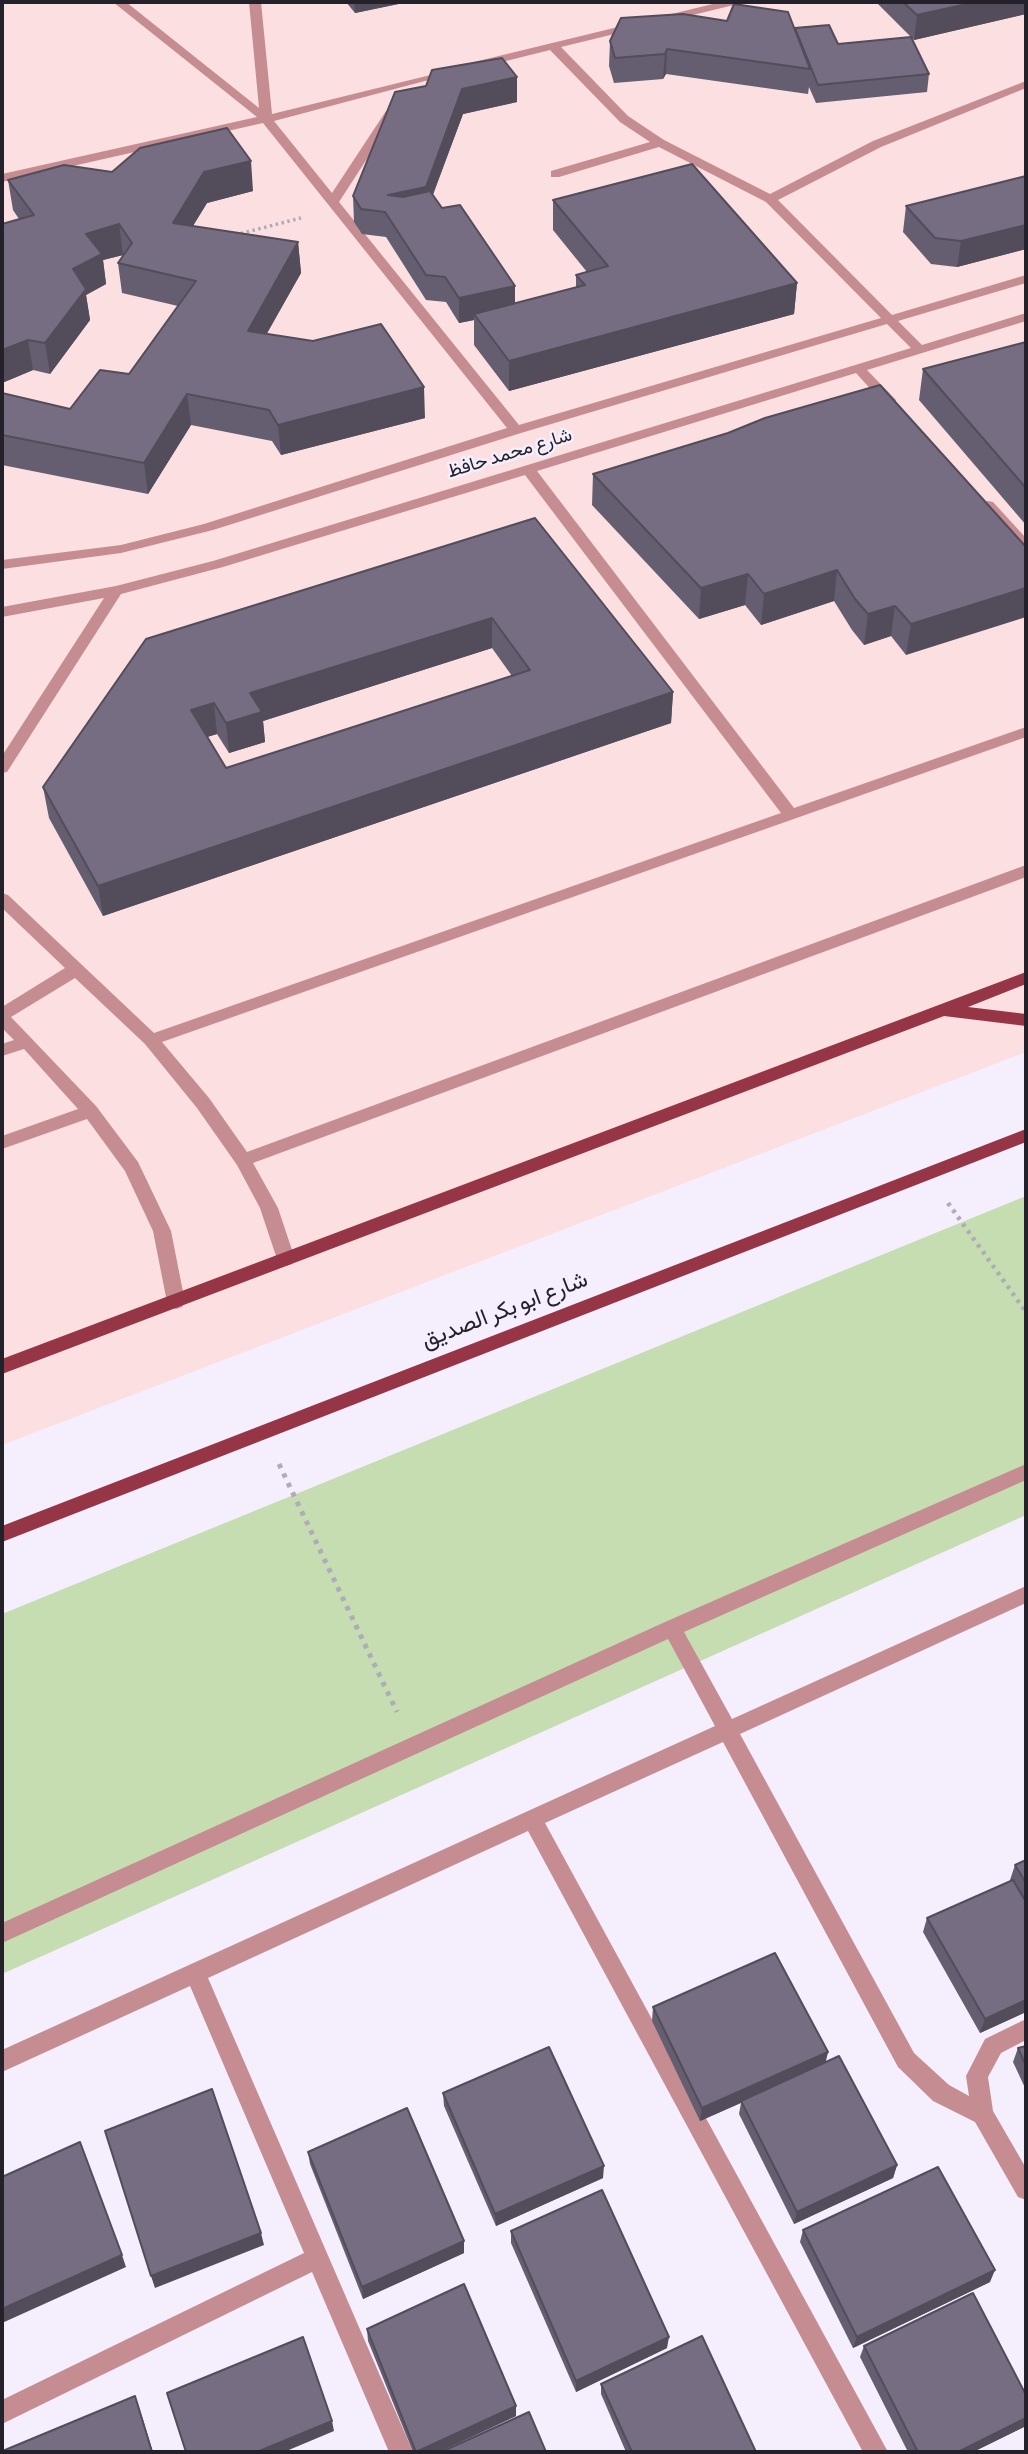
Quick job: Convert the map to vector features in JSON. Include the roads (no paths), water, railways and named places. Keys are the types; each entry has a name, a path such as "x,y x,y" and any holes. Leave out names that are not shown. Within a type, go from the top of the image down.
{"main road":[{"path":"2,1367 1026,978"},
{"path":"944,1009 1026,1020"},
{"name":"شارع ابو بكر الصديق","path":"2,1534 1026,1135"}],"street":[{"path":"119,2 266,118 516,430"},
{"path":"256,2 266,118"},
{"path":"2,178 266,118 734,2"},
{"path":"552,45 624,119 660,143 770,199 919,349"},
{"path":"336,205 412,81"},
{"path":"770,199 877,144 1026,84"},
{"path":"555,174 660,143"},
{"name":"شارع محمد حافظ","path":"2,565 121,549 208,527 516,430 1026,279"},
{"name":"شارع محمد حافظ","path":"2,612 116,590 218,564 1026,317"},
{"path":"858,368 905,417"},
{"path":"528,469 792,816"},
{"path":"979,496 1026,546"},
{"path":"2,768 116,590"},
{"path":"151,1040 1026,732"},
{"path":"243,1160 1026,872"},
{"path":"2,899 151,1040 203,1103 243,1160 268,1208 286,1259"},
{"path":"76,970 2,1017 90,1111 132,1167 162,1231 176,1302"},
{"path":"2,1050 27,1042"},
{"path":"2,1143 90,1111"},
{"path":"2,1933 671,1628 1026,1472"},
{"path":"2,2061 1026,1594"},
{"path":"671,1628 906,2060 941,2093 983,2114"},
{"path":"532,1819 876,2452"},
{"path":"195,1973 401,2452"},
{"path":"1026,2029 993,2046 977,2076 983,2114 1026,2189"},
{"path":"2,2412 317,2258"}]}
